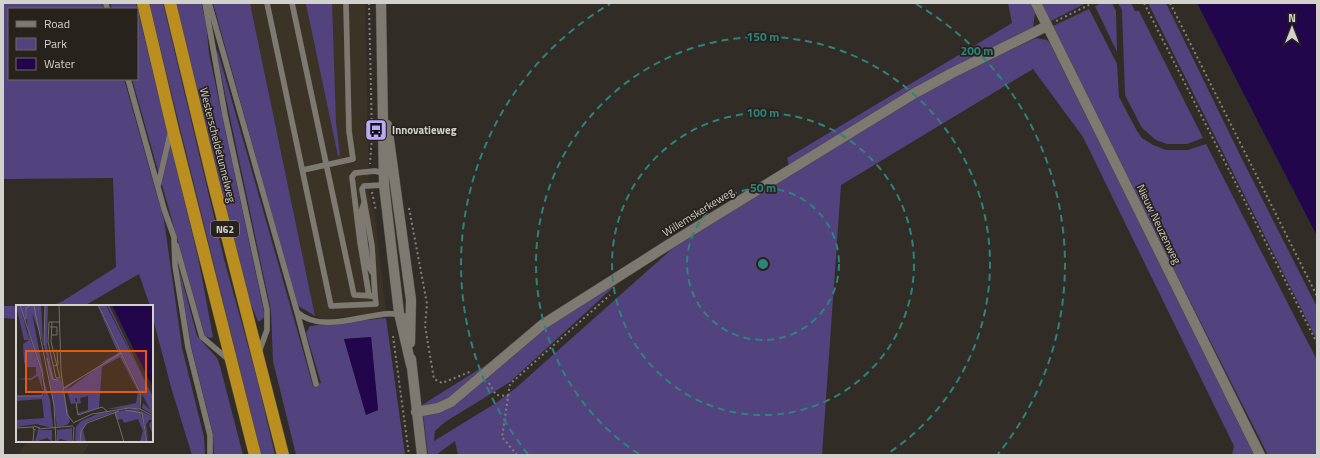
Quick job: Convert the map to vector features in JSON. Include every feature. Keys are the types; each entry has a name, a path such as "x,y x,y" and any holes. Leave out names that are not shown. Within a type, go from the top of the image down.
{"highway":[{"name":"N62","path":"143,3 172,126 256,455"},
{"name":"Westerscheldetunnelweg","path":"170,3 213,181 283,455"}],"street":[{"path":"381,3 384,107 411,300 411,365 422,455"},
{"name":"Nieuw Neuzenweg","path":"1036,3 1260,455"},
{"name":"Willemskerkeweg","path":"416,412 438,408 451,402 542,325 774,178 914,93 1048,26"},
{"path":"384,107 382,130 384,186 399,313 411,365"},
{"path":"383,173 394,180"},
{"path":"384,186 394,180"}],"lane":[{"path":"206,3 225,115 267,310 267,330 258,356"},
{"path":"209,3 316,384"},
{"path":"267,3 331,306 376,304 365,275 352,177 355,173 375,171 383,173"},
{"path":"292,3 354,295 372,296"},
{"path":"303,170 353,159 349,131 346,3"},
{"path":"128,80 202,337 233,363"},
{"path":"158,186 172,126"},
{"path":"372,296 372,246 362,188 364,186 384,186"},
{"path":"364,202 361,212 368,265 373,275"},
{"path":"355,204 361,212"},
{"path":"174,237 175,265 188,348 210,435 210,455"},
{"path":"365,275 368,265"},
{"path":"297,312 304,319 326,322 399,313 410,319"}],"path":[{"path":"1048,26 1093,3"},
{"path":"1144,3 1317,343"},
{"path":"1170,3 1317,296"},
{"path":"409,205 427,304 425,326 434,379 442,383 478,369 483,374 496,395 508,396"},
{"path":"517,455 502,437 510,384 614,291"},
{"path":"404,414 409,455"}],"shaded area":[{"path":"250,3 365,3 369,194 375,217 386,312 325,319 315,316"},
{"path":"26,442 85,442 89,445 82,455 23,455 20,452"}],"green space":[{"path":"3,3 102,3 104,8 8,8 8,80 124,80 164,220 182,348 204,437 205,455 192,455 171,387 153,319 153,305 150,305 139,274 86,305 53,305 63,301 116,267 113,178 3,179"},
{"path":"110,3 136,3 137,8 112,8"},
{"path":"149,3 163,3 225,263 258,382 275,455 261,455"},
{"path":"175,3 201,3 206,22 209,54 264,312 264,317 260,321 258,321 246,293"},
{"path":"213,3 250,3 315,316 297,305"},
{"path":"332,3 336,123 340,155 338,156 306,4"},
{"path":"1008,3 1030,3 1035,13 1033,28 952,69 789,165 787,158 1012,23"},
{"path":"1039,3 1086,3 1049,22"},
{"path":"1101,3 1112,3 1116,11 1117,52 1095,6"},
{"path":"1118,3 1131,3 1135,11 1139,11 1203,138 1187,144 1167,144 1156,140 1142,128 1125,95 1122,10"},
{"path":"1148,3 1166,3 1241,157 1317,307 1317,340"},
{"path":"1089,9 1117,64 1119,97 1137,131 1142,138 1153,145 1166,150 1188,150 1206,144 1317,360 1317,455 1268,455 1051,27"},
{"path":"138,11 198,257 213,337 210,338 205,336 132,80 138,80"},
{"path":"1036,38 1047,40 1051,45 1255,455 1232,455 1234,446 1083,137 1033,69 841,185 822,455 458,455 455,441 436,455 428,455 422,405 620,281 510,382 445,422 435,431 434,441 496,403 517,387 673,248 921,93"},
{"path":"216,51 218,52 313,386 321,383 306,333 310,326 386,318 405,455 296,455 273,361 271,311","holes":["371,337 378,410 366,415 344,339"]},
{"path":"178,265 197,336 217,358 220,366 243,455 214,455 213,434 191,346"},
{"path":"3,306 16,306 16,319 3,318"}],"water":[{"path":"1197,3 1317,3 1317,236"},
{"path":"371,337 378,410 366,415 344,339"}],"place":[{"name":"Innovatieweg","path":"376,130"}]}
